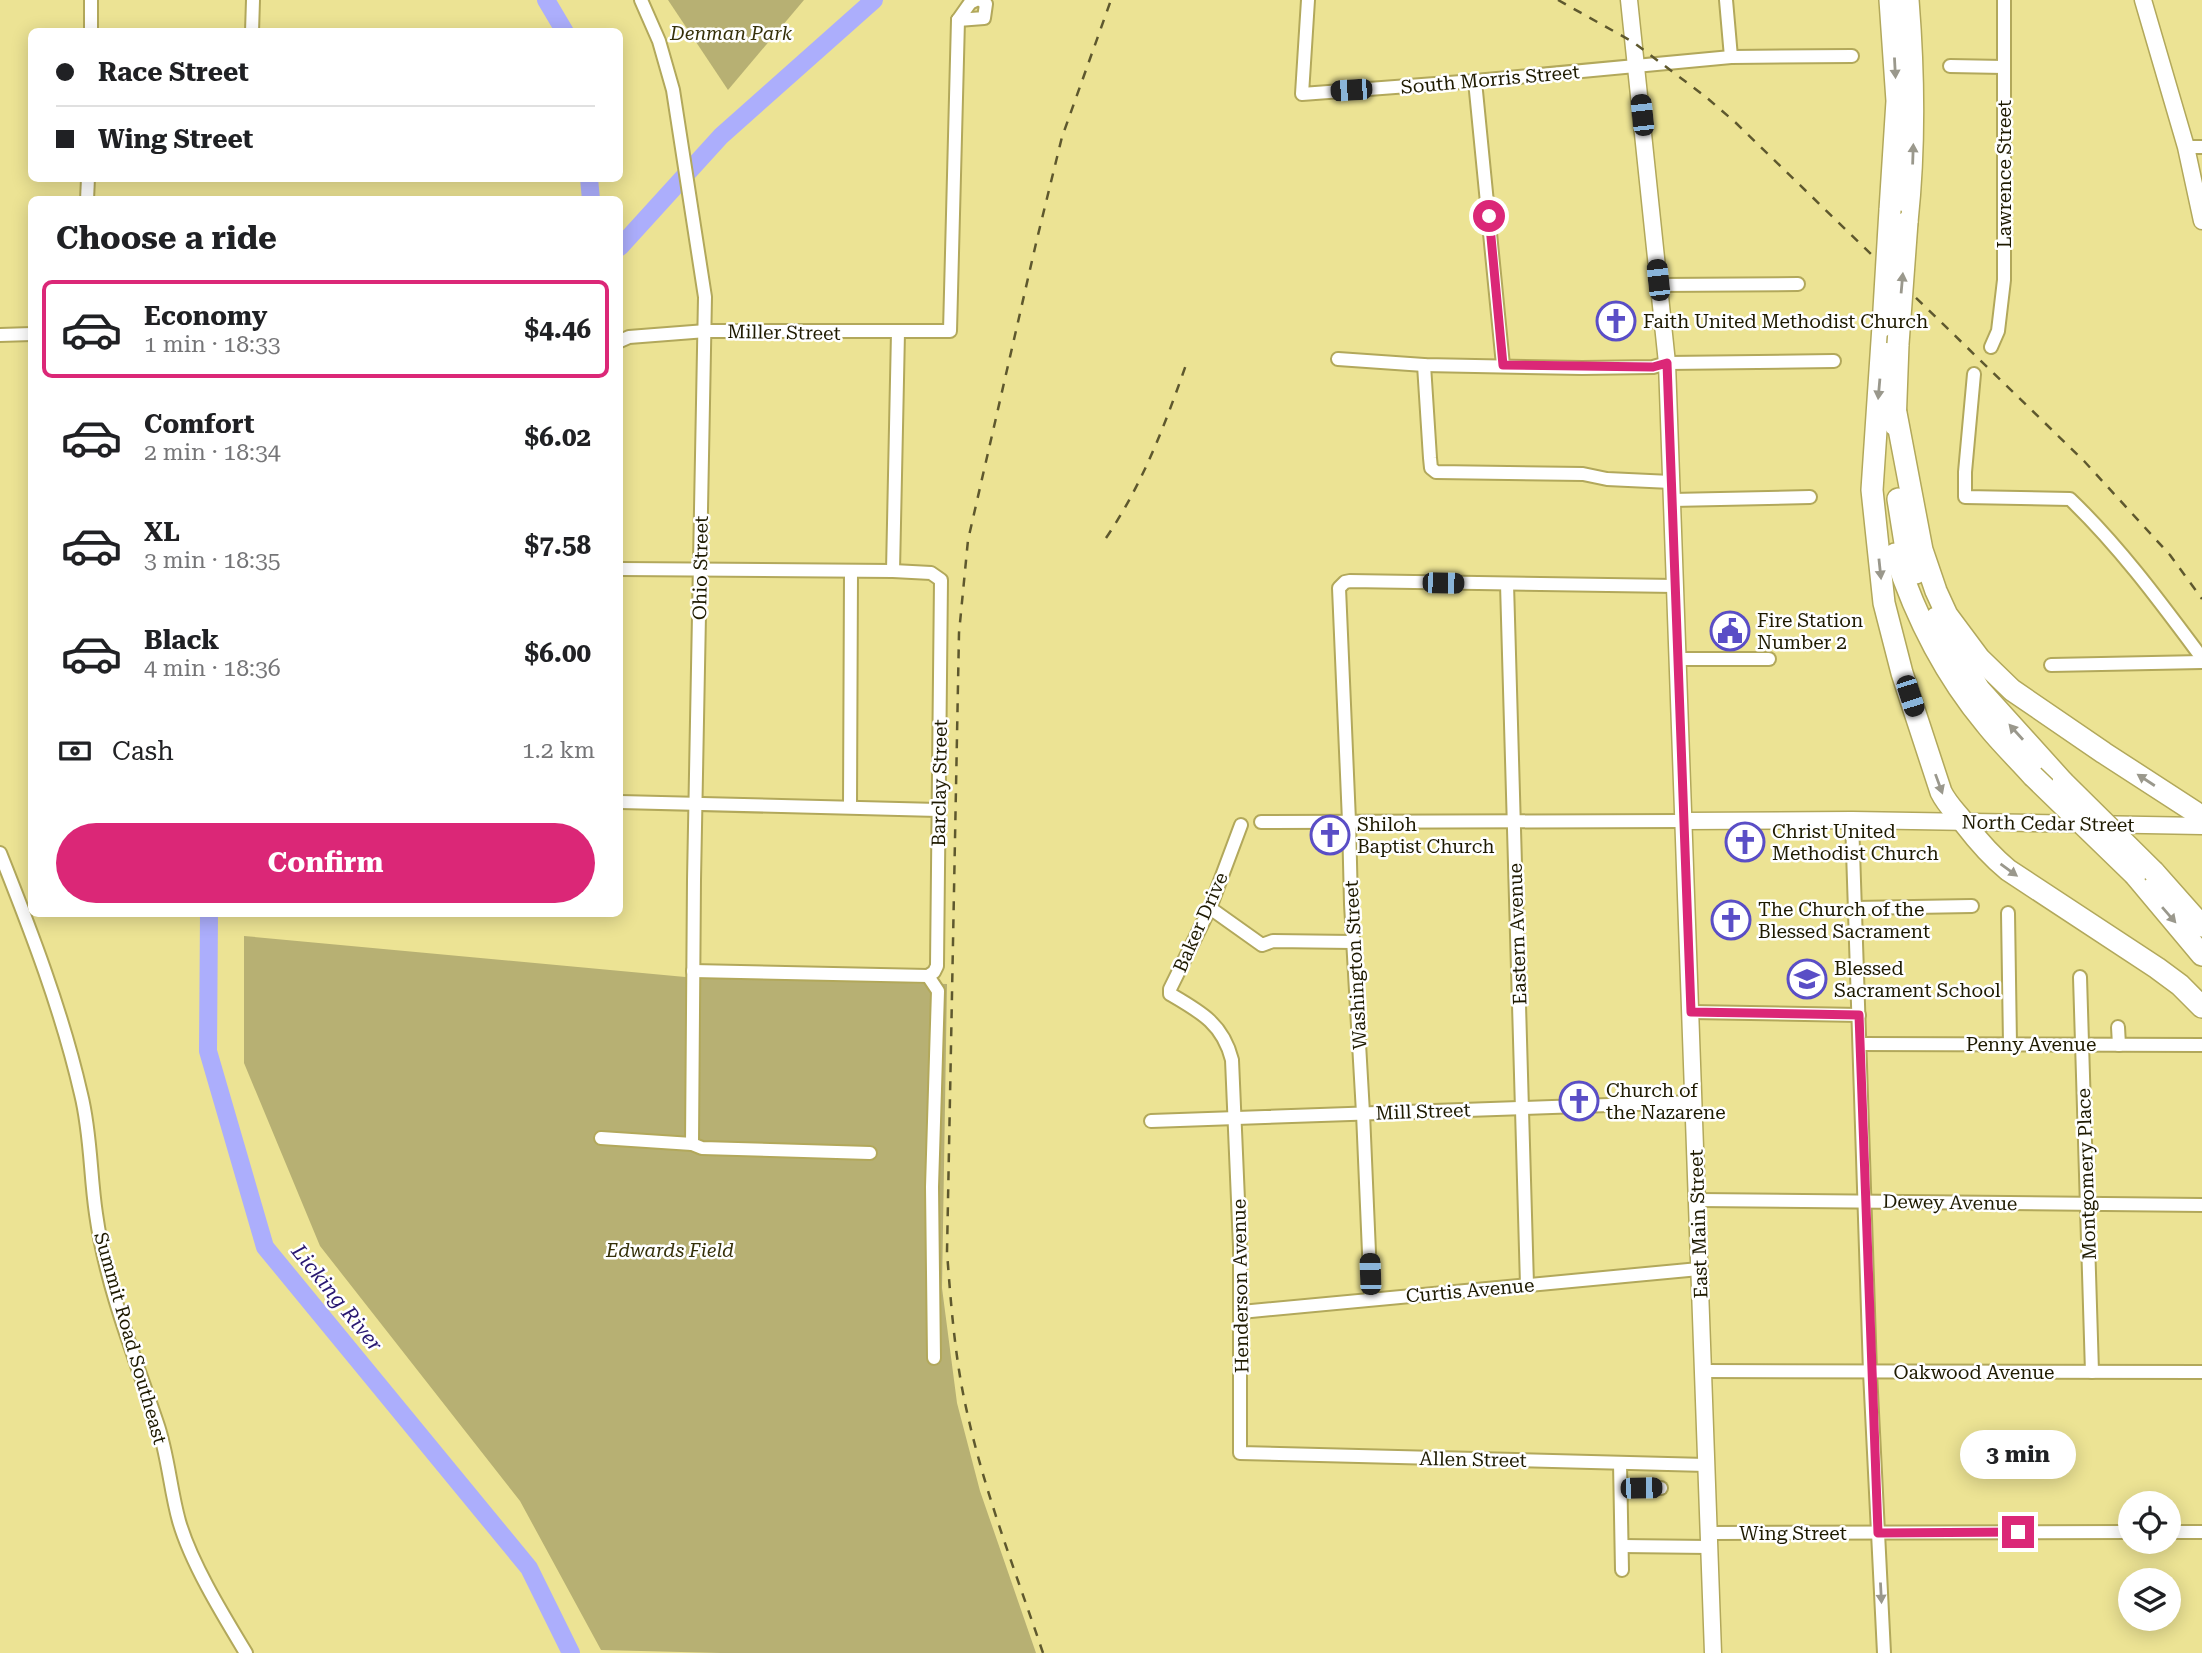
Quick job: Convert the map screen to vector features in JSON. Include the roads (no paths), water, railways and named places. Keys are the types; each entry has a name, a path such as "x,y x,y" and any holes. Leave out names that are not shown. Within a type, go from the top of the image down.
{"highway":[{"path":"1890,0 1897,101 1899,216 1895,467 1905,542 1941,630 1979,689 2144,873 2202,955"},
{"path":"1908,0 1914,93 1913,163 1899,216 1883,326 1872,490 1882,591 1889,624 1941,792 1949,808 1963,821 1990,856 2157,968 2180,985 2202,1007"},
{"path":"1896,413 1922,550 1941,603 1964,639 2012,690 2202,819"},
{"path":"1876,452 1892,546 1919,619 1965,697 1986,725 2033,776 2202,926"}],"main road":[{"name":"East Main Street","path":"1629,0 1667,363 1713,1653"},
{"path":"2143,0 2194,147 2202,220"},
{"name":"North Cedar Street","path":"1684,821 1963,821 2202,826"}],"street":[{"path":"91,28 92,0"},
{"path":"252,28 253,0"},
{"name":"Ohio Street","path":"641,0 667,66 705,297 692,1144"},
{"path":"978,0 986,4 984,18 957,20 970,3 978,0"},
{"name":"South Morris Street","path":"1308,0 1302,94 1731,57 1852,56"},
{"path":"1726,0 1731,57"},
{"name":"Lawrence Street","path":"1991,346 1998,331 2004,280 2004,0"},
{"name":"Miller Street","path":"623,340 705,331 950,331 957,20"},
{"path":"1950,66 2004,67"},
{"path":"1475,81 1503,365"},
{"path":"1659,285 1798,284"},
{"path":"623,569 893,572 898,332"},
{"path":"0,335 28,334"},
{"path":"1338,359 1423,365 1653,367 1667,363 1834,361"},
{"path":"1423,365 1431,468 1440,473 1583,474 1607,479 1671,482"},
{"path":"1974,374 1965,497 2070,499 2125,558 2202,660"},
{"path":"1672,500 1810,497"},
{"path":"850,807 851,572"},
{"name":"Barclay Street","path":"893,572 931,573 941,580 942,586 937,966 928,976"},
{"name":"Washington Street","path":"1371,1299 1352,942 1338,593 1345,582 1359,581 1507,584"},
{"path":"1507,584 1675,586"},
{"name":"Eastern Avenue","path":"1507,584 1527,1285"},
{"path":"1678,659 1769,659"},
{"path":"2051,665 2202,660"},
{"path":"623,802 938,810"},
{"path":"1852,820 1870,1372 1884,1653"},
{"path":"1261,822 1684,821"},
{"name":"Baker Drive","path":"1234,1118 1232,1060 1222,1032 1206,1016 1170,993 1210,908 1241,825"},
{"name":"Summit Road Southeast","path":"0,853 52,996 81,1092 88,1128 96,1215 104,1254 139,1375 158,1426 179,1521 193,1556 246,1653"},
{"path":"1855,908 1972,906"},
{"path":"1210,908 1262,945 1273,941 1352,942"},
{"path":"2008,913 2010,1044"},
{"path":"693,971 928,976 938,991 932,1187 934,1357"},
{"name":"Montgomery Place","path":"2080,977 2092,1372"},
{"path":"1691,1012 1859,1015"},
{"path":"2119,1027 2119,1045"},
{"name":"Penny Avenue","path":"1860,1044 2202,1045"},
{"name":"Mill Street","path":"1152,1121 1694,1102"},
{"name":"Henderson Avenue","path":"1234,1118 1241,1312 1240,1453"},
{"path":"601,1139 692,1144 702,1147 870,1153"},
{"name":"Dewey Avenue","path":"1698,1199 2202,1205"},
{"name":"Curtis Avenue","path":"1241,1312 1699,1269"},
{"name":"Oakwood Avenue","path":"1703,1371 2202,1372"},
{"name":"Allen Street","path":"1240,1453 1706,1465"},
{"path":"1620,1463 1622,1570"},
{"path":"1621,1489 1661,1488"},
{"name":"Wing Street","path":"1622,1546 1878,1533 2118,1532"},
{"path":"2181,1532 2202,1532"}],"waterway":[{"path":"546,0 563,28"},
{"path":"623,244 721,136 874,0"},
{"path":"589,182 591,196"},
{"name":"Licking River","path":"209,917 208,1051 265,1247 529,1568 571,1653"}],"railway":[{"path":"1043,1653 974,1443 959,1373 950,1292 947,1252 959,633 968,540 1037,239 1062,137 1111,0"},
{"path":"1558,0 1633,42 1736,123 2084,461 2170,555 2202,599"},
{"path":"1106,538 1143,473 1188,359"}],"place":[{"name":"Faith United Methodist Church","path":"1616,321"},
{"name":"Fire Station Number 2","path":"1730,631"},
{"name":"Shiloh Baptist Church","path":"1330,835"},
{"name":"Christ United Methodist Church","path":"1745,842"},
{"name":"The Church of the Blessed Sacrament","path":"1731,920"},
{"name":"Blessed Sacrament School","path":"1807,979"},
{"name":"Church of the Nazarene","path":"1579,1101"}],"park label":[{"name":"Denman Park","path":"731,33"},
{"name":"Edwards Field","path":"670,1250"}]}
